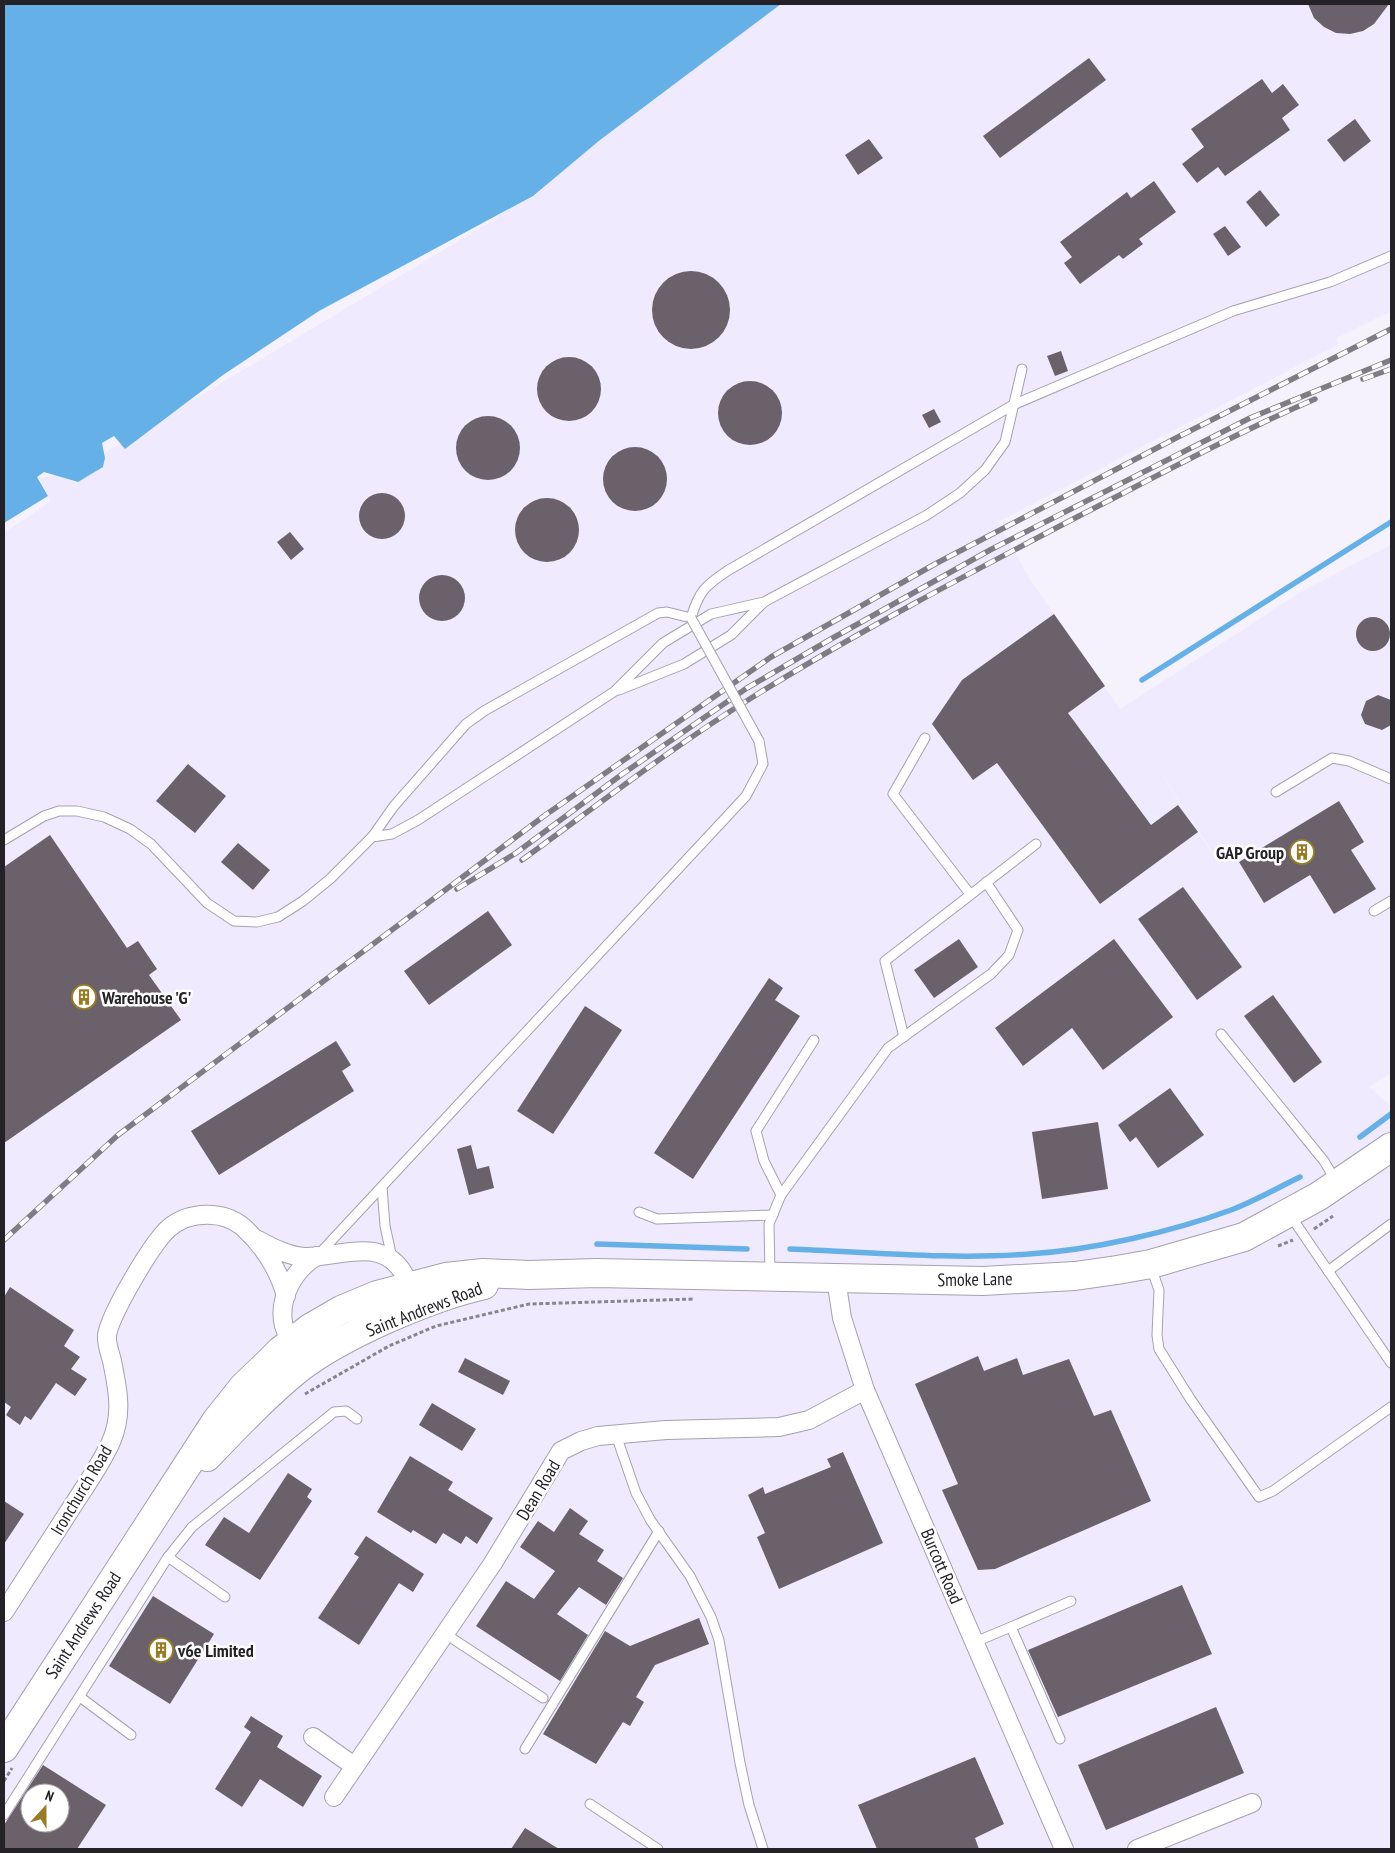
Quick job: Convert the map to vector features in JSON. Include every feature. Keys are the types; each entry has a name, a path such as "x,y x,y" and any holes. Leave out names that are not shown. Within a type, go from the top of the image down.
{"highway":[{"name":"Smoke Lane","path":"529,1275 597,1273 836,1279 992,1280 1075,1276 1151,1264 1244,1238 1338,1184 1391,1147"},
{"name":"Saint Andrews Road","path":"9,1757 162,1503 216,1421 243,1388 292,1341 341,1310 377,1295 462,1274 483,1272 529,1275"},
{"name":"Saint Andrews Road","path":"162,1503 274,1390 321,1352 401,1314 477,1286 529,1275"}],"street":[{"name":"Ironchurch Road","path":"4,1612 97,1468 111,1442 120,1410 118,1391 106,1338 110,1324 156,1245 169,1228 186,1218 201,1214 221,1216 238,1223 258,1240 276,1270 286,1296 283,1321 285,1331 292,1341"},
{"path":"258,1240 288,1254 317,1256 362,1250 392,1260 402,1270 410,1286 410,1300 401,1314"},
{"path":"286,1296 301,1269 317,1256"},
{"name":"Burcott Road","path":"836,1279 842,1318 865,1390 1064,1849"},
{"path":"292,1341 304,1350 321,1352"},
{"name":"Dean Road","path":"334,1797 493,1563 561,1451 581,1440 598,1436 616,1436 666,1430 779,1427 810,1420 865,1390"},
{"path":"313,1737 354,1766"},
{"path":"1137,1849 1252,1803"}],"lane":[{"path":"317,1256 746,796 763,764 759,741 691,618 697,597 710,583 1013,405 1233,311 1330,282 1391,256"},
{"path":"614,692 663,643 711,614 764,602 927,515 960,493 985,470 1005,442 1022,369"},
{"path":"372,837 392,834 418,820 614,692 691,659 731,636 764,602"},
{"path":"4,840 44,816 59,811 77,811 104,817 130,829 151,844 217,912 234,922 257,922 278,917 303,902 372,837 394,806 466,724 484,711 658,613 667,612 691,618"},
{"path":"924,738 893,794 970,894"},
{"path":"1276,792 1332,758 1348,761 1391,779"},
{"path":"904,1037 885,960 1036,844"},
{"path":"770,1277 769,1224 781,1195 888,1048 991,974 1009,955 1018,930 986,882"},
{"path":"1374,911 1391,901"},
{"path":"1221,1034 1324,1161 1338,1184"},
{"path":"781,1195 764,1161 756,1131 814,1040"},
{"path":"382,1187 384,1226 392,1260"},
{"path":"639,1212 657,1219 772,1215"},
{"path":"1289,1213 1391,1364"},
{"path":"1328,1271 1391,1224"},
{"path":"1151,1264 1159,1290 1157,1335 1159,1349 1191,1400 1259,1497 1273,1491 1391,1407"},
{"path":"4,1815 168,1557 192,1527 334,1412 346,1411 357,1420"},
{"path":"616,1436 636,1493 690,1576 711,1617 719,1640 749,1805 763,1849"},
{"path":"525,1749 659,1531"},
{"path":"168,1557 225,1596"},
{"path":"975,1642 1071,1601"},
{"path":"1011,1627 1060,1739"},
{"path":"444,1633 543,1698"},
{"path":"80,1697 131,1735"},
{"path":"590,1804 658,1849"}],"path":[{"path":"1270,1249 1304,1236 1336,1214"},
{"path":"299,1398 390,1346 436,1326 529,1304 702,1299"},
{"path":"4,1781 9,1757"}],"shaded area":[{"path":"779,4 1391,4 1391,311 1337,338 1339,344 998,522 1029,578 1120,709 1304,590 1391,545 1391,1073 1369,1087 1391,1106 1391,1849 4,1849 4,533 51,501 39,478 56,475 76,483 99,470 93,460 495,219","holes":["1161,773 1162,774 1225,872"]}],"water":[{"path":"4,4 781,4 600,140 533,196 319,311 223,375 125,449 114,436 102,443 105,458 103,467 78,482 44,472 37,477 48,496 4,523"}],"building":[{"path":"1308,4 1389,4 1374,24 1363,31 1350,34 1336,33 1324,27 1314,18"},
{"path":"1089,58 1106,80 1000,158 983,136"},
{"path":"1262,79 1272,93 1283,84 1299,105 1282,118 1290,130 1225,176 1218,167 1197,183 1182,164 1204,147 1191,129"},
{"path":"1355,119 1371,141 1344,162 1327,140"},
{"path":"869,139 883,158 858,175 845,155"},
{"path":"1154,181 1176,212 1139,239 1143,244 1123,259 1119,255 1080,284 1064,263 1072,257 1060,242 1127,192 1131,198"},
{"path":"1260,190 1280,215 1266,227 1246,202"},
{"path":"1225,226 1241,247 1228,256 1213,234"},
{"path":"691,271 706,274 719,282 727,295 730,310 727,325 719,338 706,346 691,349 676,346 663,338 655,325 652,310 655,295 663,282 676,274"},
{"path":"1061,351 1068,371 1055,376 1047,356"},
{"path":"563,357 575,357 592,366 599,377 601,389 599,401 592,412 575,421 563,421 551,416 542,407 537,395 537,383 542,371 551,362"},
{"path":"744,381 756,381 773,390 780,401 782,413 780,425 773,436 756,445 744,445 732,440 723,431 718,419 718,407 723,395 732,386"},
{"path":"934,409 941,422 929,428 922,415"},
{"path":"482,416 494,416 511,425 518,436 520,448 518,460 511,471 494,480 482,480 470,475 461,466 456,454 456,442 461,430 470,421"},
{"path":"629,447 641,447 658,456 665,467 667,479 665,491 658,502 641,511 629,511 617,506 608,497 603,485 603,473 608,461 617,452"},
{"path":"387,493 391,494 401,503 404,507 404,525 395,535 387,539 377,539 369,535 360,525 359,511 363,503 373,494"},
{"path":"541,498 553,498 570,507 577,518 579,530 577,542 570,553 553,562 541,562 529,557 520,548 515,536 515,524 520,512 529,503"},
{"path":"290,532 304,549 291,560 277,542"},
{"path":"447,575 451,576 461,585 464,589 464,607 455,617 447,621 437,621 429,617 420,607 419,593 423,585 433,576"},
{"path":"1054,614 1105,686 1068,713 1151,825 1178,805 1198,832 1100,904 997,763 973,780 932,724 962,680"},
{"path":"1373,617 1380,618 1385,622 1389,627 1389,641 1385,646 1380,650 1373,651 1366,650 1361,646 1357,641 1356,634 1357,627 1361,622 1366,618"},
{"path":"1378,695 1391,700 1391,725 1382,730 1365,724 1361,715 1366,701"},
{"path":"188,764 226,796 195,833 156,801"},
{"name":"GAP Group","path":"1339,801 1364,842 1351,850 1376,889 1334,914 1310,875 1264,903 1239,862"},
{"name":"Warehouse 'G'","path":"50,835 127,948 138,941 157,969 149,975 181,1020 4,1143 4,867"},
{"path":"238,843 270,870 253,890 221,862"},
{"path":"1183,887 1242,967 1197,1000 1138,919"},
{"path":"488,911 512,945 429,1005 404,971"},
{"path":"959,939 978,967 934,998 914,970"},
{"path":"1114,939 1173,1017 1103,1070 1072,1028 1023,1066 995,1028"},
{"path":"769,978 783,988 775,1000 800,1016 693,1179 654,1153"},
{"path":"1273,995 1322,1062 1294,1083 1244,1016"},
{"path":"585,1006 622,1030 553,1134 517,1111"},
{"path":"336,1041 351,1065 342,1071 354,1091 219,1175 191,1131"},
{"path":"1170,1088 1204,1135 1158,1168 1136,1137 1130,1142 1118,1125"},
{"path":"1098,1122 1108,1189 1042,1199 1032,1132"},
{"path":"471,1145 477,1169 489,1166 494,1188 469,1195 457,1149"},
{"path":"10,1287 74,1330 64,1346 80,1357 71,1369 87,1379 75,1396 56,1383 31,1420 25,1416 20,1425 6,1415 11,1407 4,1402 4,1297"},
{"path":"978,1356 984,1371 1017,1358 1023,1375 1069,1359 1094,1416 1111,1410 1151,1501 995,1569 978,1570 942,1490 958,1484 915,1384"},
{"path":"465,1358 510,1381 503,1395 458,1372"},
{"path":"432,1403 476,1429 462,1451 419,1425"},
{"path":"843,1452 883,1543 779,1589 757,1537 765,1533 748,1495 763,1487 765,1494 831,1467 827,1459"},
{"path":"410,1456 453,1482 448,1490 493,1518 477,1544 466,1536 461,1544 443,1533 436,1544 413,1530 411,1533 377,1512"},
{"path":"288,1473 312,1489 307,1497 312,1501 260,1580 205,1545 224,1517 249,1533"},
{"path":"4,1501 24,1514 4,1544"},
{"path":"570,1508 588,1521 579,1534 604,1550 597,1561 623,1578 606,1605 579,1587 557,1614 588,1635 560,1681 476,1626 506,1581 534,1599 555,1571 520,1547 538,1521 554,1532"},
{"path":"366,1536 424,1574 413,1592 399,1583 359,1645 318,1618 359,1557 354,1554"},
{"path":"1182,1585 1212,1654 1058,1717 1028,1650"},
{"name":"v6e Limited","path":"153,1596 214,1634 170,1704 109,1666"},
{"path":"699,1618 709,1644 655,1665 636,1697 644,1702 630,1726 623,1722 596,1764 543,1734 605,1631 630,1646"},
{"path":"1216,1707 1244,1773 1106,1830 1078,1765"},
{"path":"251,1716 283,1736 277,1747 322,1776 303,1807 260,1779 242,1807 215,1789 251,1732 244,1727"},
{"path":"975,1757 1004,1824 975,1838 979,1849 877,1849 858,1805"},
{"path":"43,1765 106,1805 77,1849 4,1849 4,1825 20,1800 20,1833 70,1833 70,1783 31,1783"},
{"path":"525,1828 559,1849 511,1849"}],"waterway":[{"path":"1142,680 1391,522"},
{"path":"1360,1137 1391,1114"},
{"path":"790,1249 969,1256 999,1256 1079,1249 1158,1233 1208,1218 1249,1203 1300,1177"},
{"path":"597,1244 747,1249"}],"railway":[{"path":"4,1240 118,1135 544,816 771,657 935,564 1176,438 1391,329"},
{"path":"457,889 516,853 621,775 747,688 831,639 990,550 1250,418 1391,360"},
{"path":"1363,379 1391,369"},
{"path":"522,860 696,734 756,695 835,648 1079,516 1225,441 1315,399"}],"place":[{"name":"GAP Group","path":"1302,852"},
{"name":"Warehouse 'G'","path":"84,997"},
{"name":"v6e Limited","path":"161,1650"}]}
